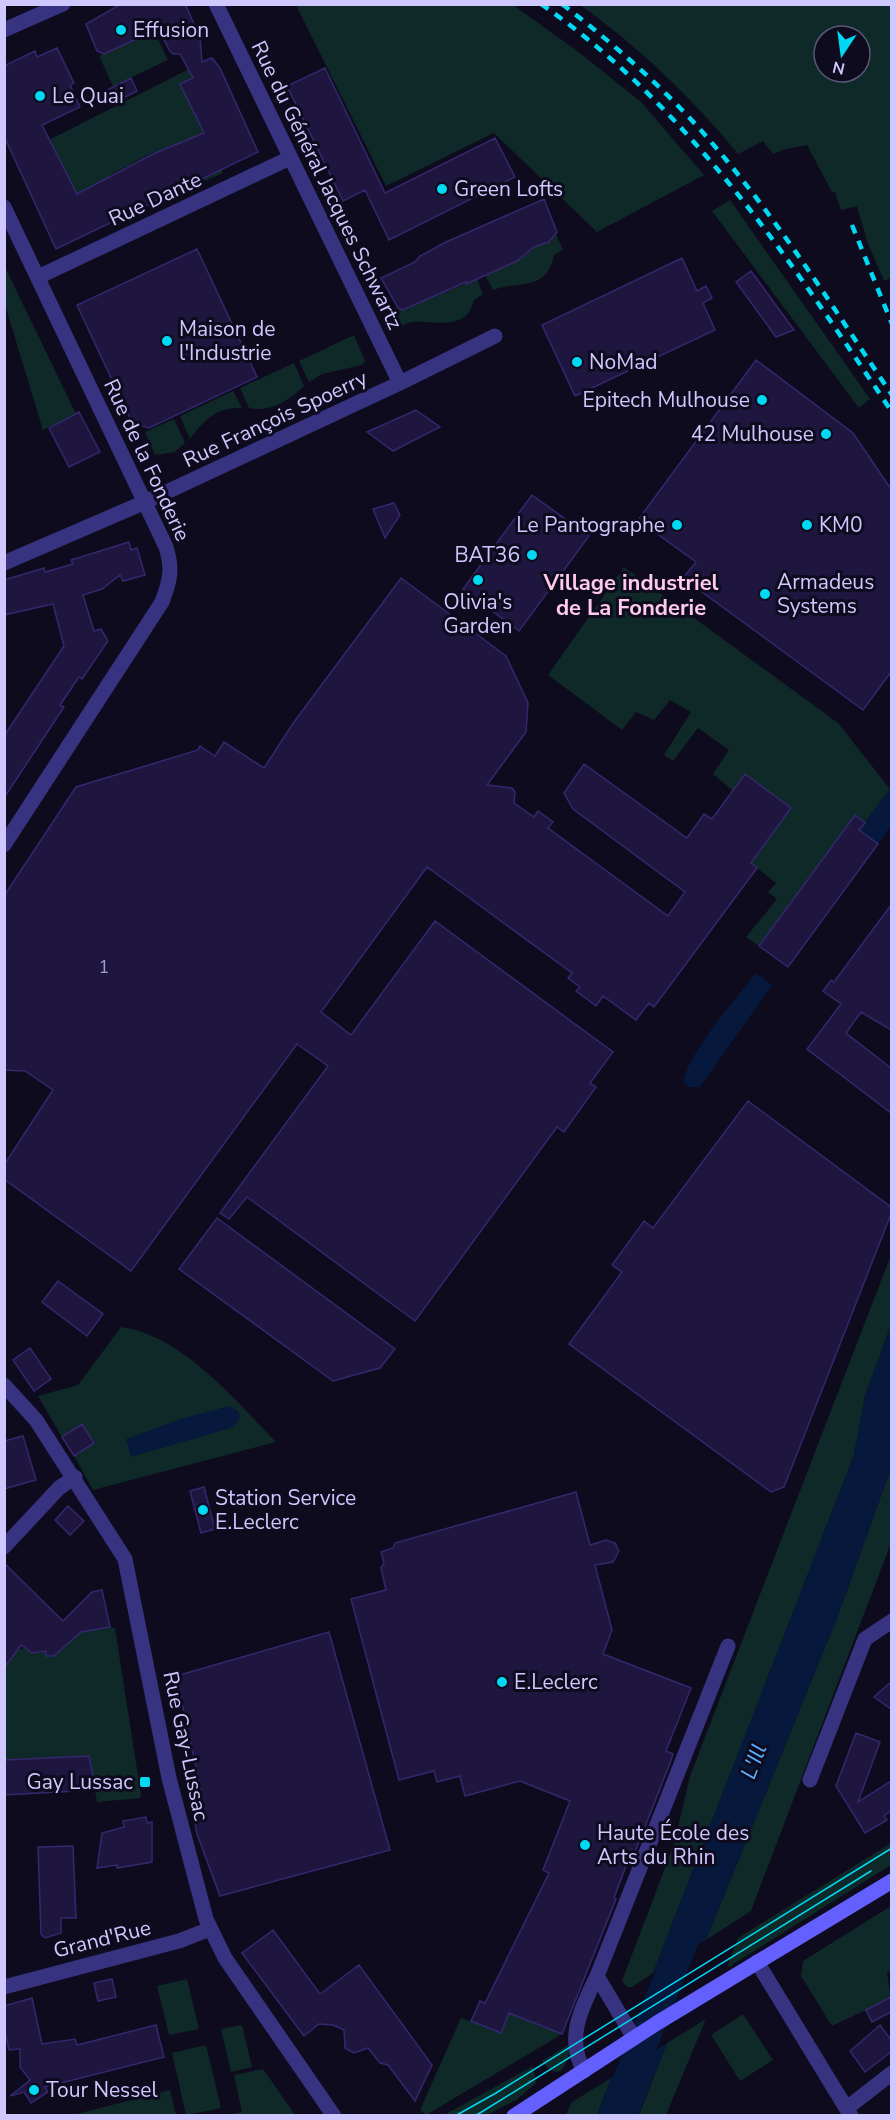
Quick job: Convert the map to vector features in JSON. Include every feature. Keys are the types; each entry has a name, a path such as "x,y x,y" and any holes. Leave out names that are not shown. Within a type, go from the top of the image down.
{"main road":[{"path":"514,2115 634,2038 891,1881"}],"street":[{"path":"4,30 63,4"},
{"name":"Rue du Général Jacques Schwartz","path":"216,4 400,383"},
{"name":"Rue Dante","path":"38,277 290,158"},
{"name":"Rue de la Fonderie","path":"4,207 145,502 171,565 171,579 162,602 4,845"},
{"name":"Rue François Spoerry","path":"4,563 145,502 495,336"},
{"name":"Rue Gay-Lussac","path":"4,1385 36,1420 75,1477 125,1559 174,1801 210,1929 225,1958 334,2115"},
{"path":"4,1547 59,1488 75,1477"},
{"path":"810,1780 865,1639 891,1621"},
{"path":"584,2071 575,2055 582,2008 597,1976 728,1646"},
{"name":"Grand'Rue","path":"6,1981 179,1941 210,1929"},
{"path":"757,1962 845,2113 891,2073"},
{"path":"597,1976 634,2038"}],"green space":[{"path":"296,5 513,5 576,50 641,102 704,175 597,232 494,133 386,186"},
{"path":"580,5 891,5 891,278 884,281 867,241 857,206 841,210 835,192 832,192 807,145 773,154 763,141 738,154 664,74"},
{"path":"154,31 168,60 113,86 99,56"},
{"path":"197,65 190,72 193,78 180,84 223,173 205,181 187,142 152,153 110,175 111,178 83,206 52,145 39,145"},
{"path":"730,200 870,399 859,408 712,211"},
{"path":"556,234 563,250 554,255 545,275 530,283 493,290 485,275 517,261 534,247 552,241 550,235"},
{"path":"4,265 76,414 43,430 5,305"},
{"path":"477,279 483,294 474,300 465,317 449,322 412,322 394,329 387,313 397,307 402,309 404,304 408,310 410,307"},
{"path":"354,335 365,361 362,365 322,374 309,382 299,361"},
{"path":"294,363 304,386 272,407 249,408 240,388"},
{"path":"233,391 242,408 218,412 200,426 190,439 180,416"},
{"path":"174,419 185,443 175,452 155,455 145,432"},
{"path":"624,567 838,723 890,789 865,823 854,816 759,946 746,937 777,899 768,892 776,883 751,863 791,808 745,774 733,791 713,774 729,750 698,728 673,761 664,755 691,712 670,700 654,720 636,712 622,730 548,675"},
{"path":"891,1255 891,1325 865,1396 854,1455 653,1973 632,1987 627,1987 622,1981 674,1844 690,1776"},
{"path":"121,1327 165,1342 186,1356 225,1389 276,1442 93,1490 74,1456 94,1442 82,1424 62,1437 38,1396 78,1385"},
{"path":"891,1468 891,1543 751,1911 706,1940 837,1618"},
{"path":"115,1628 141,1795 140,1798 97,1802 89,1756 5,1760 5,1656 13,1655 18,1649 26,1648 32,1653 46,1651 46,1656 54,1656 81,1632"},
{"path":"891,1843 891,1865 727,1968 738,1938"},
{"path":"891,1906 891,1971 887,1973 891,1998 832,2026 801,1976 803,1961"},
{"path":"187,1979 199,2029 169,2035 157,1986"},
{"path":"509,2013 562,2034 426,2115 420,2110 461,2018 471,2021"},
{"path":"743,2014 773,2060 740,2081 711,2035"},
{"path":"706,2019 666,2115 639,2115 667,2043"},
{"path":"242,2025 252,2067 231,2072 221,2029"},
{"path":"571,2043 566,2063 559,2071 555,2072 542,2061"},
{"path":"206,2045 221,2108 186,2115 172,2053"},
{"path":"533,2066 536,2083 516,2100 487,2115 444,2115"},
{"path":"263,2069 295,2115 228,2115 242,2112 234,2075"},
{"path":"611,2078 597,2115 566,2115 572,2102"},
{"path":"170,2090 176,2115 73,2115"}],"water":[{"path":"890,789 891,825 878,844 859,831"},
{"path":"756,973 772,985 700,1087 689,1087 684,1083 692,1059 713,1027"},
{"path":"891,1325 891,1468 837,1618 706,1940 653,1973 854,1455 865,1396"},
{"path":"229,1406 238,1411 240,1417 234,1427 131,1457 126,1439 181,1419"},
{"path":"667,2043 638,2115 597,2116 611,2078"}],"pier":[{"path":"710,1937 707,1942 655,1976 651,1975"},
{"path":"666,2040 670,2041 607,2080 609,2075"}],"building":[{"path":"121,4 185,4 200,37 202,62 212,58 220,68 258,152 56,249 4,136 4,66 35,51 37,57 57,48 74,83 70,85 80,107 42,125 77,194 153,154 204,133 180,84 193,78 180,54 173,54 170,51 158,29 104,54 97,51 86,24"},
{"path":"325,68 385,193 495,138 515,177 389,240 365,190 343,201 287,86"},
{"path":"131,78 137,91 110,105 103,92"},
{"path":"544,199 557,232 549,242 534,247 517,261 466,284 466,282 403,310 398,308 381,278 415,262 420,256 446,242"},
{"name":"Maison de l'Industrie","path":"197,249 257,377 149,428 132,423 77,305"},
{"path":"682,258 697,291 706,286 712,298 703,303 715,330 575,396 542,325"},
{"path":"751,271 794,330 776,337 736,282"},
{"name":"KM0","path":"756,360 853,433 891,489 891,672 863,710 683,578 696,562 638,520"},
{"path":"416,410 440,427 393,451 367,432"},
{"path":"79,412 100,452 69,467 49,428"},
{"name":"BAT36","path":"532,495 589,536 519,631 463,589"},
{"path":"394,503 400,515 385,538 373,509"},
{"path":"129,542 131,550 137,548 145,575 123,581 120,575 102,589 83,595 94,631 101,629 108,641 82,679 79,677 60,705 64,707 4,798 4,736 64,646 53,604 4,615 4,580 44,568 45,572 73,564 71,560"},
{"path":"401,578 506,656 528,703 526,732 487,785 512,788 515,792 514,803 534,817 538,811 553,822 548,828 668,916 685,892 573,809 564,793 584,764 687,838 704,814 712,819 745,774 791,808 751,863 757,868 654,1007 649,1003 636,1020 603,996 596,1006 576,991 580,987 568,978 572,973 427,867 321,1012 351,1035 435,921 613,1052 590,1083 596,1087 564,1132 557,1127 415,1321 247,1197 229,1219 220,1213 328,1066 297,1044 131,1271 4,1179 4,1165 53,1090 25,1071 4,1070 4,896 76,787 198,750 200,746 215,756 224,742 264,768 294,722"},
{"path":"855,815 865,823 859,830 878,844 788,967 759,946"},
{"path":"891,905 891,1030 861,1012 846,1033 891,1068 891,1113 807,1049 841,1004 823,991 831,980 834,982"},
{"path":"748,1101 891,1207 891,1214 784,1487 771,1492 569,1344 622,1272 612,1265 644,1221 653,1228"},
{"path":"217,1218 395,1349 380,1368 333,1381 179,1269"},
{"path":"58,1281 103,1314 87,1336 42,1302"},
{"path":"30,1348 51,1379 34,1391 13,1360"},
{"path":"82,1424 94,1443 74,1456 62,1437"},
{"path":"23,1436 36,1480 4,1489 4,1441"},
{"name":"Station Service E.Leclerc","path":"204,1487 215,1529 201,1533 190,1491"},
{"path":"576,1492 590,1545 606,1540 615,1543 619,1551 613,1562 595,1565 612,1630 603,1654 691,1688 666,1751 673,1754 670,1763 635,1852 632,1850 614,1898 616,1899 562,2034 509,2013 501,2033 471,2021 480,2001 485,2003 549,1873 543,1870 570,1801 520,1781 465,1796 460,1776 437,1782 434,1771 399,1780 351,1599 386,1590 381,1568 384,1563 381,1552 393,1548 395,1543"},
{"path":"68,1506 84,1521 70,1535 55,1520"},
{"path":"4,1563 63,1621 92,1592 102,1590 110,1627 81,1632 54,1656 46,1656 46,1651 32,1653 21,1645 4,1668"},
{"path":"329,1632 390,1850 220,1896 197,1834 190,1798 202,1795 176,1676"},
{"path":"891,1682 891,1709 874,1697"},
{"path":"856,1733 880,1742 858,1802 891,1781 891,1811 884,1816 887,1820 865,1833 836,1786"},
{"path":"89,1756 96,1790 4,1795 4,1760"},
{"path":"146,1817 147,1823 152,1822 152,1862 117,1868 117,1865 97,1868 102,1833 124,1827 123,1821"},
{"path":"73,1846 76,1918 61,1918 61,1933 45,1938 41,1934 38,1847"},
{"path":"273,1930 320,1994 359,1965 432,2065 415,2101 388,2065 380,2063 368,2048 354,2053 345,2048 344,2030 333,2025 319,2024 304,2036 242,1953"},
{"path":"112,1979 116,1997 98,2001 94,1983"},
{"path":"891,1997 891,2012 872,2022 866,2010"},
{"path":"32,1998 42,2044 75,2039 77,2045 156,2025 164,2057 45,2087 48,2092 31,2103 24,2092 10,2096 30,2080 20,2067 20,2049 9,2050 4,2027 4,2006"},
{"path":"880,2025 891,2040 891,2052 865,2072 850,2051"}],"waterway":[{"name":"L'Ill","path":"614,2116 691,1922"}],"tram line":[{"path":"455,2116 496,2093 892,1848"},
{"path":"475,2116 871,1871"}],"railway":[{"path":"541,4 595,46 645,91 692,140 776,245 892,412"},
{"path":"562,4 649,77 724,157 775,223 892,395"},
{"path":"852,225 892,324"}],"place":[{"name":"Effusion","path":"121,30"},
{"name":"Le Quai","path":"40,96"},
{"name":"Green Lofts","path":"442,189"},
{"name":"Maison de l'Industrie","path":"167,341"},
{"name":"NoMad","path":"577,362"},
{"name":"Epitech Mulhouse","path":"762,400"},
{"name":"42 Mulhouse","path":"826,434"},
{"name":"Le Pantographe","path":"677,525"},
{"name":"KM0","path":"807,525"},
{"name":"BAT36","path":"532,555"},
{"name":"Olivia's Garden","path":"478,580"},
{"name":"Armadeus Systems","path":"765,594"},
{"name":"Station Service E.Leclerc","path":"203,1510"},
{"name":"E.Leclerc","path":"502,1682"},
{"name":"Gay Lussac","path":"145,1782"},
{"name":"Haute École des Arts du Rhin","path":"585,1845"},
{"name":"Tour Nessel","path":"34,2090"}],"district":[{"name":"Village industriel de La Fonderie","path":"631,594"}]}
